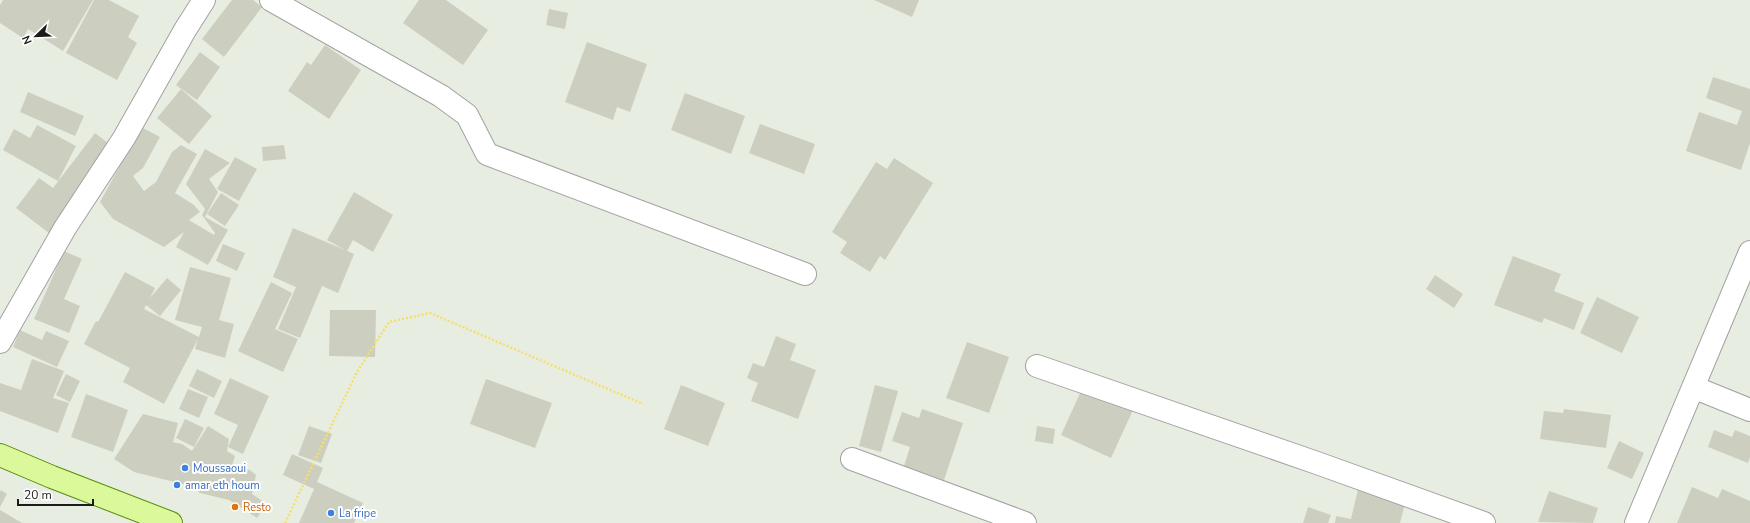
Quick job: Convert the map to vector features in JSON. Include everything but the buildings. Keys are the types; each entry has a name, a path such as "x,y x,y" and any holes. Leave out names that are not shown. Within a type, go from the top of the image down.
{"main road":[{"path":"0,455 52,477 171,523"}],"street":[{"path":"0,342 65,228 124,138 204,0"},
{"path":"271,0 441,96 467,115 487,154 805,274"},
{"path":"1636,523 1750,252"},
{"path":"1037,366 1317,462 1484,523"},
{"path":"1693,387 1750,410"},
{"path":"852,459 1025,523"}],"path":[{"path":"285,523 357,372 389,322 430,313 643,404"}],"place":[{"name":"Moussaoui","path":"185,468"},
{"name":"amar eth houm","path":"177,485"},
{"name":"Resto","path":"235,507"},
{"name":"La fripe","path":"331,513"}]}
